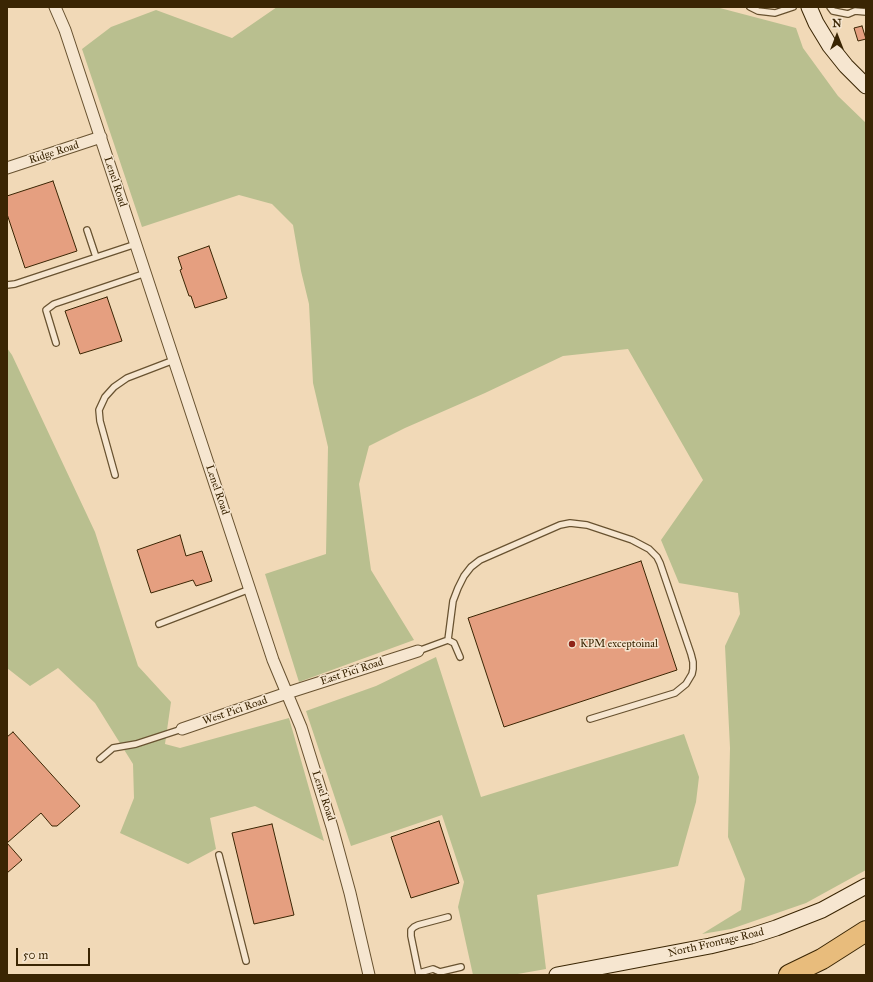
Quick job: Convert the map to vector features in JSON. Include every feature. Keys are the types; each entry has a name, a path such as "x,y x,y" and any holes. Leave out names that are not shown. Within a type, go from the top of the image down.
{"highway":[{"path":"789,975 822,959 866,931"}],"main road":[{"path":"810,7 816,23 830,46 846,66 866,86"},
{"name":"North Frontage Road","path":"557,975 710,946 751,936 822,910 866,886"}],"street":[{"name":"Lenel Road","path":"55,7 65,30 101,137 273,660 301,727 332,827 350,893 369,975"},
{"name":"Ridge Road","path":"7,168 101,137"},
{"name":"East Pici Road","path":"287,692 418,651"},
{"name":"West Pici Road","path":"182,729 254,705 287,692"}],"lane":[{"path":"750,7 775,13 793,7"},
{"path":"830,7 833,11 848,14 866,12"},
{"path":"87,230 96,257"},
{"path":"7,285 16,284 136,244"},
{"path":"56,343 46,310 54,304 146,273"},
{"path":"115,475 100,421 99,410 105,397 114,387 127,378 174,360"},
{"path":"448,640 454,601 458,588 468,572 480,560 560,525 570,523 587,525 643,545 653,552 660,562 691,654 693,662 692,674 686,684 675,693 590,719"},
{"path":"159,624 250,589"},
{"path":"418,651 448,640 454,643 460,657"},
{"path":"100,759 113,748 136,744 182,729"},
{"path":"219,855 246,961"},
{"path":"448,917 418,925 411,930 419,974 433,969 440,972 462,967"}],"green space":[{"path":"277,7 716,7 796,28 803,48 838,96 866,123 866,870 806,903 731,929 702,934 741,910 745,879 728,837 730,748 725,646 740,614 738,593 679,583 661,540 703,480 628,349 563,356 369,446 359,484 371,570 414,640 299,682 265,574 326,554 328,447 313,383 309,304 301,271 293,225 272,204 239,195 142,227 82,49 111,27 156,10 232,38"},
{"path":"7,348 12,355 95,532 138,666 171,702 165,744 180,748 289,718 324,841 255,806 210,818 216,849 188,864 120,833 134,798 133,764 95,703 58,668 30,686 7,668"},
{"path":"436,657 481,797 684,734 699,777 696,802 678,866 537,895 546,969 512,975 473,975 458,907 464,882 442,815 351,846 306,711 376,686"}],"building":[{"path":"862,26 866,39 858,41 854,28"},
{"path":"53,181 77,251 25,268 7,214 7,196"},
{"path":"209,246 227,298 195,308 180,270 182,269 178,257"},
{"path":"107,297 122,341 80,354 65,311"},
{"path":"180,535 186,556 202,551 212,581 196,586 193,580 151,593 137,550"},
{"name":"KPM exceptoinal","path":"641,561 677,670 504,727 468,618"},
{"path":"13,732 80,806 57,826 52,826 41,813 7,843 7,737"},
{"path":"439,821 459,883 411,898 391,837"},
{"path":"272,824 294,915 254,924 232,833"},
{"path":"7,843 22,860 7,873"}],"place":[{"name":"KPM exceptoinal","path":"572,644"}]}
